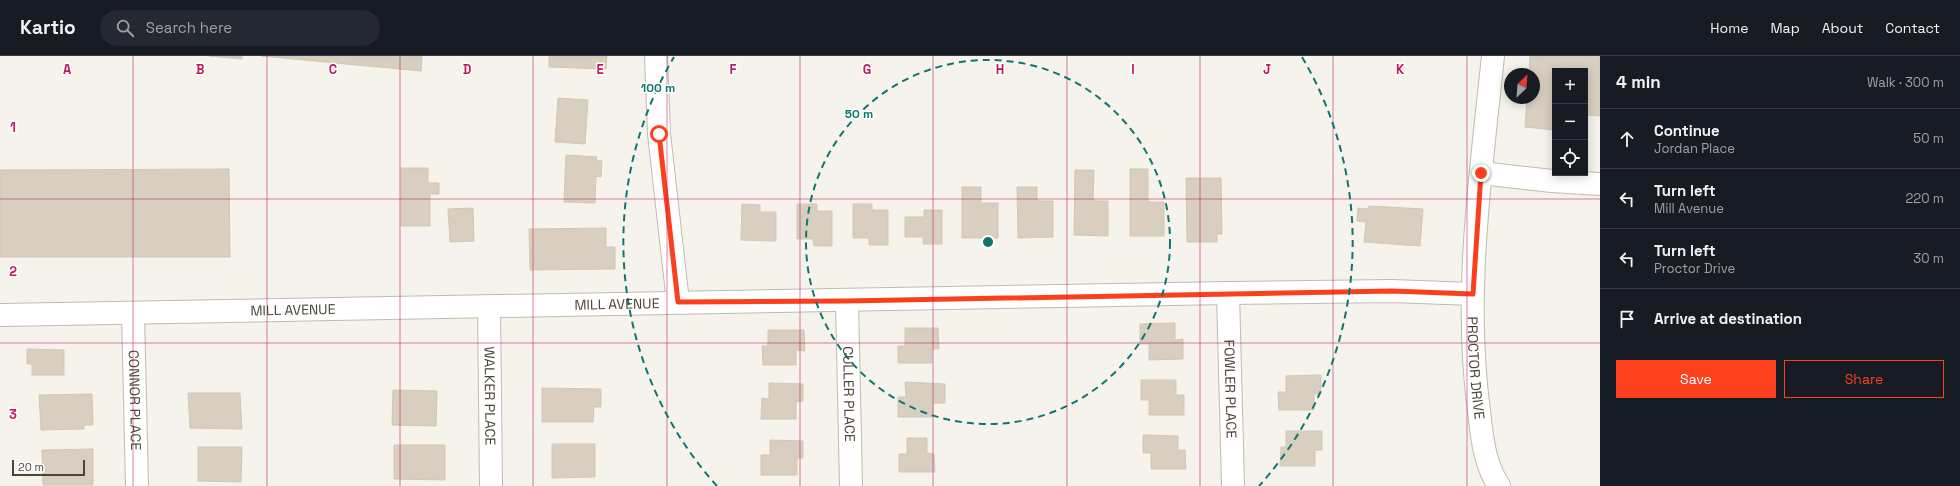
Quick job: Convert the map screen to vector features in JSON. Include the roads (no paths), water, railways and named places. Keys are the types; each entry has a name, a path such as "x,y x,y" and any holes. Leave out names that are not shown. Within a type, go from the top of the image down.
{"street":[{"path":"656,56 659,134 678,302"},
{"name":"PROCTOR DRIVE","path":"1493,56 1481,173 1473,294 1475,382 1484,450 1494,478 1499,486"},
{"path":"1481,173 1552,181 1600,184"},
{"name":"MILL AVENUE","path":"0,315 1228,293 1392,291 1473,294"},
{"name":"FOWLER PLACE","path":"1228,293 1233,486"},
{"name":"CULLER PLACE","path":"847,301 851,486"},
{"name":"WALKER PLACE","path":"489,307 491,486"},
{"name":"CONNOR PLACE","path":"133,313 137,486"}]}
